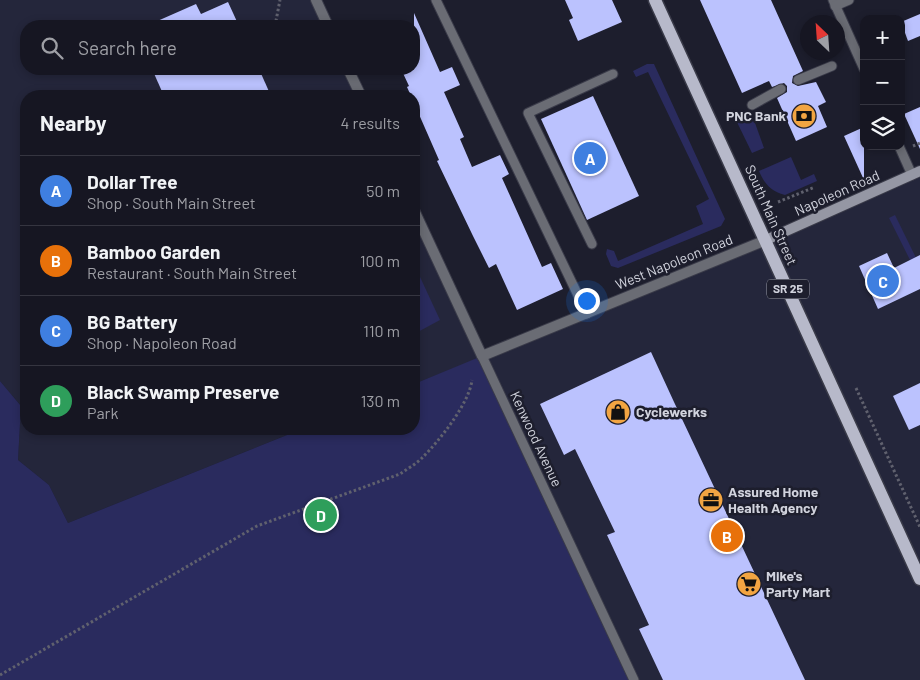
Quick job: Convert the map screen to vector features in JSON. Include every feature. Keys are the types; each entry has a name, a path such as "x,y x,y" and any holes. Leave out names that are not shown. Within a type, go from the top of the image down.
{"main road":[{"name":"South Main Street","path":"655,0 920,579"},
{"name":"Napoleon Road","path":"766,240 916,173"}],"street":[{"path":"316,0 325,20"},
{"path":"351,75 358,90"},
{"name":"Kenwood Avenue","path":"420,223 482,356"},
{"name":"West Napoleon Road","path":"482,356 766,240"}],"lane":[{"path":"436,0 587,314"},
{"path":"849,0 834,3 860,60"},
{"path":"798,80 832,66"},
{"path":"592,244 528,113 613,74"},
{"path":"752,105 780,89"},
{"path":"902,150 916,173"},
{"name":"Kenwood Avenue","path":"482,356 634,680"}],"path":[{"path":"276,20 280,0"},
{"path":"913,146 920,143"},
{"path":"778,202 815,187"},
{"path":"0,675 257,526 400,474 421,460 438,441 470,391 472,380"},
{"path":"856,388 920,527"}],"shaded area":[{"path":"0,0 316,0 325,20 20,20 20,75 351,75 358,90 20,90 20,405 0,381"},
{"path":"647,64 654,64 725,219 721,226 618,268 611,266 606,254 607,249 614,251 618,261 703,224 696,206 709,199 648,72 636,77 633,71"},
{"path":"747,112 755,123 764,148 752,153 735,118"},
{"path":"791,157 801,180 814,174 817,181 785,195 769,187 759,171"},
{"path":"920,171 920,680 633,680 482,357 420,382 420,223 482,356"},
{"path":"895,215 920,266 920,280 889,218"},
{"path":"420,277 440,320 420,331"},
{"path":"482,356 634,680 0,680 0,381 20,405 18,460 49,485 68,523 287,435 420,435 420,382"},
{"path":"20,424 20,435 287,435 68,523 49,485 18,460"}],"building":[{"path":"565,0 612,0 622,22 578,41 569,20 573,18"},
{"path":"700,0 771,0 803,71 793,76 792,83 798,86 816,82 826,102 818,106 827,127 796,141 777,98 787,92 787,86 784,83 772,87 769,81 742,93"},
{"path":"228,2 236,20 160,20 196,4 201,14"},
{"path":"920,14 920,36 908,41 905,33 905,20"},
{"path":"420,27 440,72 452,67 460,85 444,92 464,137 460,139 472,167 500,155 509,174 502,178 542,267 551,263 563,289 517,310 496,264 489,268 437,161 439,160 420,117 420,90 408,90 407,87 409,86 404,75 420,75"},
{"path":"155,75 262,75 268,90 161,90"},
{"path":"593,96 639,196 587,220 541,119"},
{"path":"920,107 920,149 905,116 905,114"},
{"path":"860,129 860,150 864,150 864,180 844,136"},
{"path":"887,253 894,268 920,255 920,289 878,309 859,266"},
{"path":"651,352 805,680 663,680 639,629 649,625 607,535 615,532 575,449 564,455 540,404"},
{"path":"920,383 920,425 909,430 893,396"}],"place":[{"name":"PNC Bank","path":"804,116"},
{"name":"Dollar Tree","path":"590,158"},
{"name":"BG Battery","path":"883,281"},
{"name":"Cyclewerks","path":"618,412"},
{"name":"Assured Home Health Agency","path":"711,500"},
{"name":"Black Swamp Preserve","path":"321,515"},
{"name":"Bamboo Garden","path":"727,536"},
{"name":"Mike's Party Mart","path":"749,584"}]}
